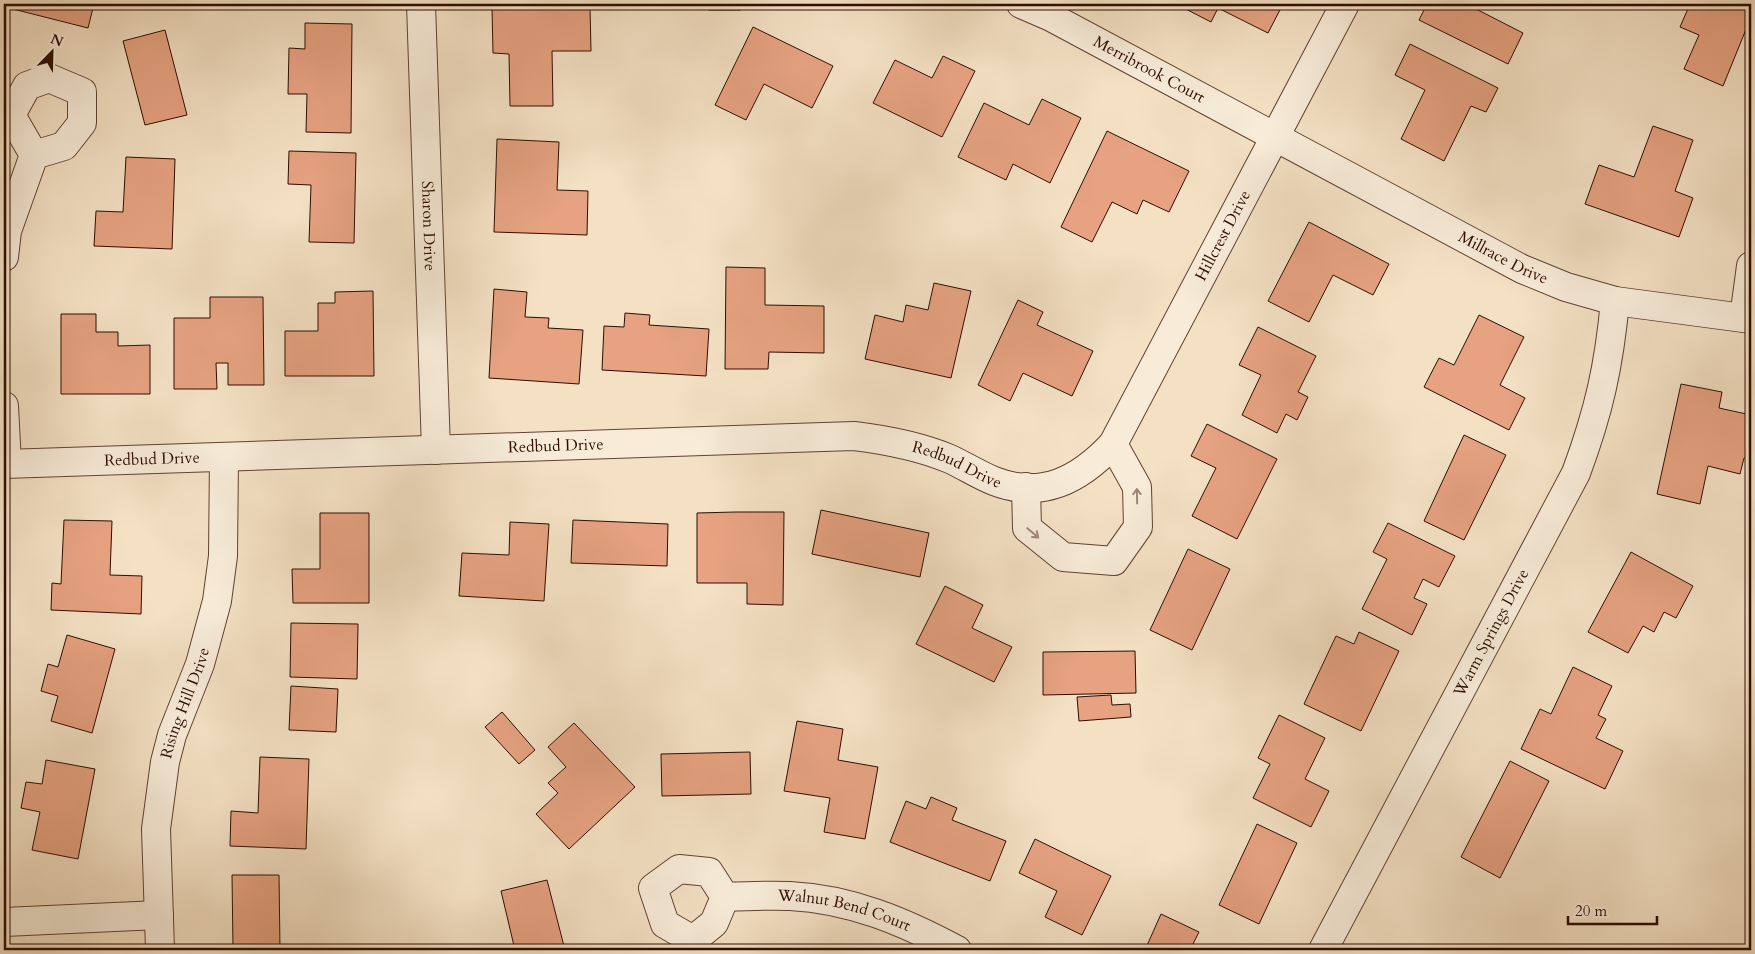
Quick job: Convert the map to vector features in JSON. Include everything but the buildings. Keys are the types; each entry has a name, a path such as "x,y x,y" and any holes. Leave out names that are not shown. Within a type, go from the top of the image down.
{"street":[{"name":"Sharon Drive","path":"421,4 436,450"},
{"name":"Merribrook Court","path":"1021,4 1051,17 1275,138"},
{"name":"Hillcrest Drive","path":"1094,465 1113,444 1345,4"},
{"name":"Millrace Drive","path":"1275,138 1522,269 1566,287 1615,301 1747,319"},
{"path":"4,257 7,231 34,155"},
{"path":"1747,319 1751,266"},
{"name":"Warm Springs Drive","path":"1323,950 1576,472 1603,392 1611,350 1615,301"},
{"path":"4,406 6,464"},
{"name":"Redbud Drive","path":"6,464 854,436 918,448 950,459 994,481 1026,488 1061,483 1094,465"},
{"path":"1026,488 1027,528 1063,557 1114,561 1138,527 1137,487 1113,444"},
{"name":"Rising Hill Drive","path":"160,950 156,829 165,762 172,735 200,664 217,602 224,556 224,458"},
{"name":"Walnut Bend Court","path":"725,897 791,896 836,902 881,914 957,950"},
{"path":"4,922 159,914"}]}
